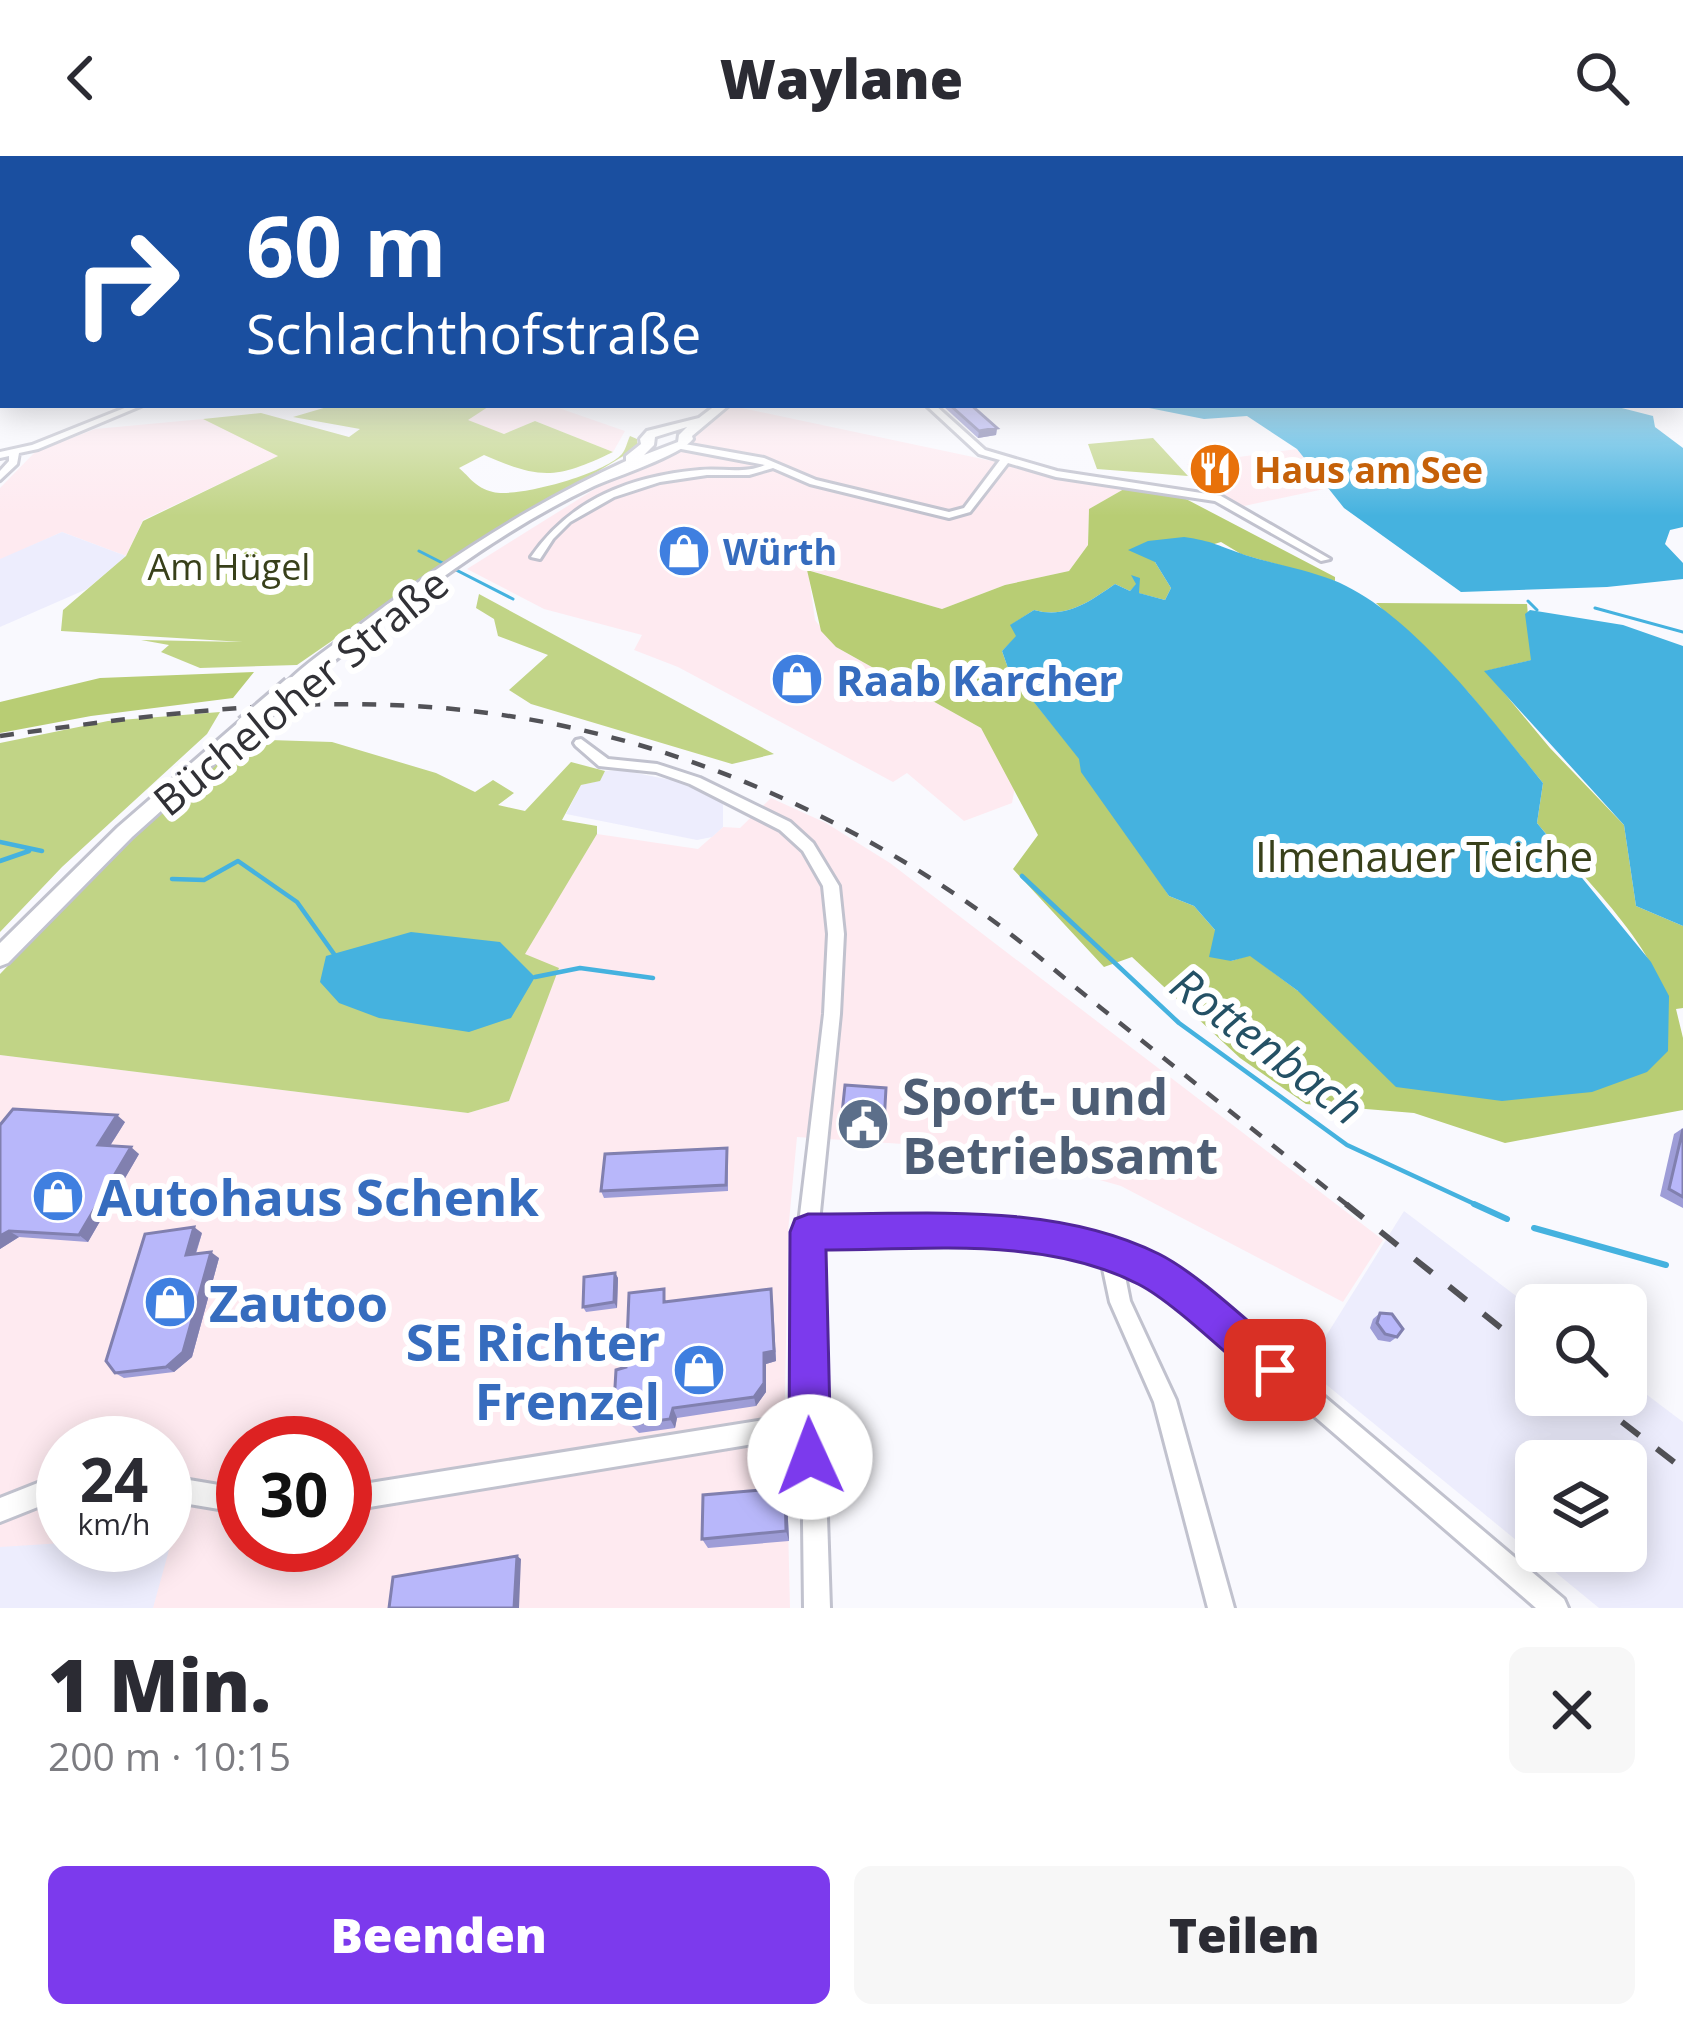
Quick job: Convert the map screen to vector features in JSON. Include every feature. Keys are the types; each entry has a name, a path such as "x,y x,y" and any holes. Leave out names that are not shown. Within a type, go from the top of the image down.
{"main road":[{"name":"Bücheloher Straße","path":"0,956 125,832 292,686 473,554 655,447 680,438 718,408"}],"street":[{"path":"0,455 132,408"},
{"path":"933,408 972,448 1102,483 1218,498 1325,559"},
{"path":"680,438 813,482 949,515 967,510 1005,460"},
{"path":"0,477 14,462 14,453"},
{"path":"536,557 556,532 616,489 688,474 754,473 772,465"},
{"path":"581,743 604,763 657,768 695,781 785,826 808,847 831,886 835,974 808,1232 817,1608"},
{"path":"808,1232 1003,1233 1058,1239 1150,1269 1223,1324 1555,1608"},
{"path":"1112,1257 1120,1302 1165,1400 1221,1608"},
{"path":"372,1495 809,1424"},
{"path":"0,1510 36,1496"}],"shaded area":[{"path":"486,408 559,408 625,431 613,452 535,421 504,434 466,420"},
{"path":"729,408 741,408 1124,489 1089,509 1088,545 1069,571 1005,585 942,609 808,570 815,620 836,647 981,728 1015,787 1012,803 964,821 907,773 893,782 678,667 634,650 642,635 544,609 467,569 638,462 691,443 698,430"},
{"path":"203,419 280,455 143,520 126,556 62,532 0,560 0,488 35,452 95,429"},
{"path":"1297,449 1329,488 1244,506 1217,494 1187,464"},
{"path":"62,532 126,556 87,589 0,627 0,559"},
{"path":"605,771 691,784 723,801 723,827 712,837 697,840 566,814 581,785 599,781"},
{"path":"771,798 826,823 890,863 1383,1240 1343,1302 1121,1186 994,1150 797,1137 788,1232 785,1395 790,1608 0,1608 0,1055 468,1113 509,1101 558,969 524,954 597,834 698,849 723,827 740,828"},
{"path":"1404,1211 1515,1295 1515,1416 1647,1416 1647,1395 1683,1422 1683,1608 1599,1608 1555,1572 1647,1572 1647,1440 1515,1440 1515,1539 1306,1368"},
{"path":"36,1545 36,1572 163,1572 153,1608 0,1608 0,1547"}],"green space":[{"name":"Am Hügel","path":"324,408 486,408 468,420 504,434 535,421 613,452 549,473 520,469 484,455 459,468 493,492 540,488 598,469 622,454 630,436 637,439 638,447 420,580 297,665 200,668 161,652 169,645 141,640 243,642 61,631 63,610 126,556 143,521 278,456 203,419 261,413 349,437 360,429 293,417"},
{"path":"1153,438 1188,476 1097,469 1088,444"},
{"path":"1124,489 1186,499 1335,577 1335,581 1241,554 1221,542 1155,562 1171,588 1165,600 1138,593 1137,584 1130,591 1115,584 1077,607 1034,610 1011,625 1017,636 1002,651 1009,671 1080,759 1169,896 1194,906 1215,930 1231,961 1250,955 1298,991 1668,1020 1665,995 1638,943 1537,823 1543,783 1468,692 1376,603 1527,604 1532,660 1486,671 1550,748 1624,825 1636,906 1683,926 1683,1008 1676,1009 1683,1038 1683,1110 1505,1143 1414,1113 1306,1104 1240,1058 1132,957 1104,967 1013,869 1038,835 981,728 836,647 821,631 807,570 942,609 1005,585 1069,571 1088,545 1089,509"},
{"path":"479,594 774,754 732,764 531,704 509,690 548,655 498,636 494,619 476,608"},
{"path":"254,672 233,698 0,733 0,702 100,678"},
{"path":"220,712 207,734 62,867 0,932 0,743 108,721"},
{"path":"240,739 332,742 436,773 475,792 493,780 514,793 498,805 525,811 571,762 605,771 600,781 581,785 562,820 597,826 597,834 525,954 559,968 509,1101 468,1113 0,1055 0,974 99,871"}],"water":[{"path":"1149,408 1622,408 1653,416 1655,427 1683,448 1683,527 1670,530 1665,544 1683,563 1683,579 1461,592 1344,508 1297,449 1247,416 1204,419"},
{"path":"1184,537 1322,576 1362,595 1420,641 1474,699 1543,783 1537,823 1651,962 1669,996 1668,1051 1647,1072 1592,1092 1502,1101 1396,1087 1298,991 1250,956 1231,961 1209,957 1215,930 1194,906 1169,896 1081,772 1079,759 1009,671 1002,651 1016,636 1010,625 1034,610 1067,610 1115,584 1130,591 1136,584 1131,575 1140,578 1139,593 1165,600 1171,588 1155,562 1128,550 1148,541"},
{"path":"1530,610 1623,625 1683,646 1683,926 1636,906 1624,825 1484,671 1531,660 1525,614"},
{"path":"411,932 500,942 535,977 511,1018 469,1032 379,1018 339,1003 320,982 326,956"}],"building":[{"path":"953,408 974,408 997,428 979,431"},
{"name":"Sport- und Betriebsamt","path":"845,1085 886,1088 884,1124 841,1123"},
{"name":"Autohaus Schenk","path":"13,1109 117,1115 98,1145 131,1147 79,1235 9,1231 0,1236 0,1125"},
{"path":"1683,1129 1683,1197 1669,1189"},
{"path":"727,1148 726,1185 601,1191 605,1154"},
{"name":"Zautoo","path":"194,1227 186,1255 211,1252 183,1352 166,1367 115,1373 106,1361 145,1234"},
{"path":"615,1273 614,1302 583,1307 584,1277"},
{"name":"SE Richter Frenzel","path":"664,1289 664,1302 771,1289 774,1351 764,1353 764,1383 754,1397 673,1408 670,1419 634,1424 614,1404 616,1370 626,1367 629,1293"},
{"path":"1380,1313 1392,1314 1403,1329 1397,1337 1385,1334 1377,1323"},
{"path":"785,1488 786,1531 702,1539 703,1495"},
{"path":"517,1556 514,1608 389,1608 393,1577"}],"waterway":[{"path":"419,551 513,599"},
{"path":"1528,601 1537,610"},
{"path":"1595,608 1683,632"},
{"path":"0,842 42,851"},
{"path":"0,861 29,851"},
{"path":"172,879 204,880 238,861 297,902 334,954"},
{"name":"Rottenbach","path":"1022,876 1179,1023 1347,1145 1481,1207"},
{"path":"535,977 580,968 653,978"},
{"name":"Rottenbach","path":"1474,1204 1507,1219"},
{"name":"Rottenbach","path":"1534,1228 1666,1265"}],"railway":[{"path":"0,736 242,708 389,705 547,723 700,765 845,829 981,912 1350,1207"},
{"path":"1346,1204 1515,1339"},
{"path":"1614,1416 1683,1469"}],"place":[{"name":"Haus am See","path":"1215,469"},
{"name":"Würth","path":"684,551"},
{"name":"Raab Karcher","path":"797,679"},
{"name":"Sport- und Betriebsamt","path":"863,1124"},
{"name":"Autohaus Schenk","path":"58,1196"},
{"name":"Zautoo","path":"170,1302"},
{"name":"SE Richter Frenzel","path":"699,1370"}],"route":[{"path":"810,1457 808,1232 1003,1233 1058,1239 1150,1269 1275,1370"}],"park label":[{"name":"Ilmenauer Teiche","path":"1424,855"}]}
